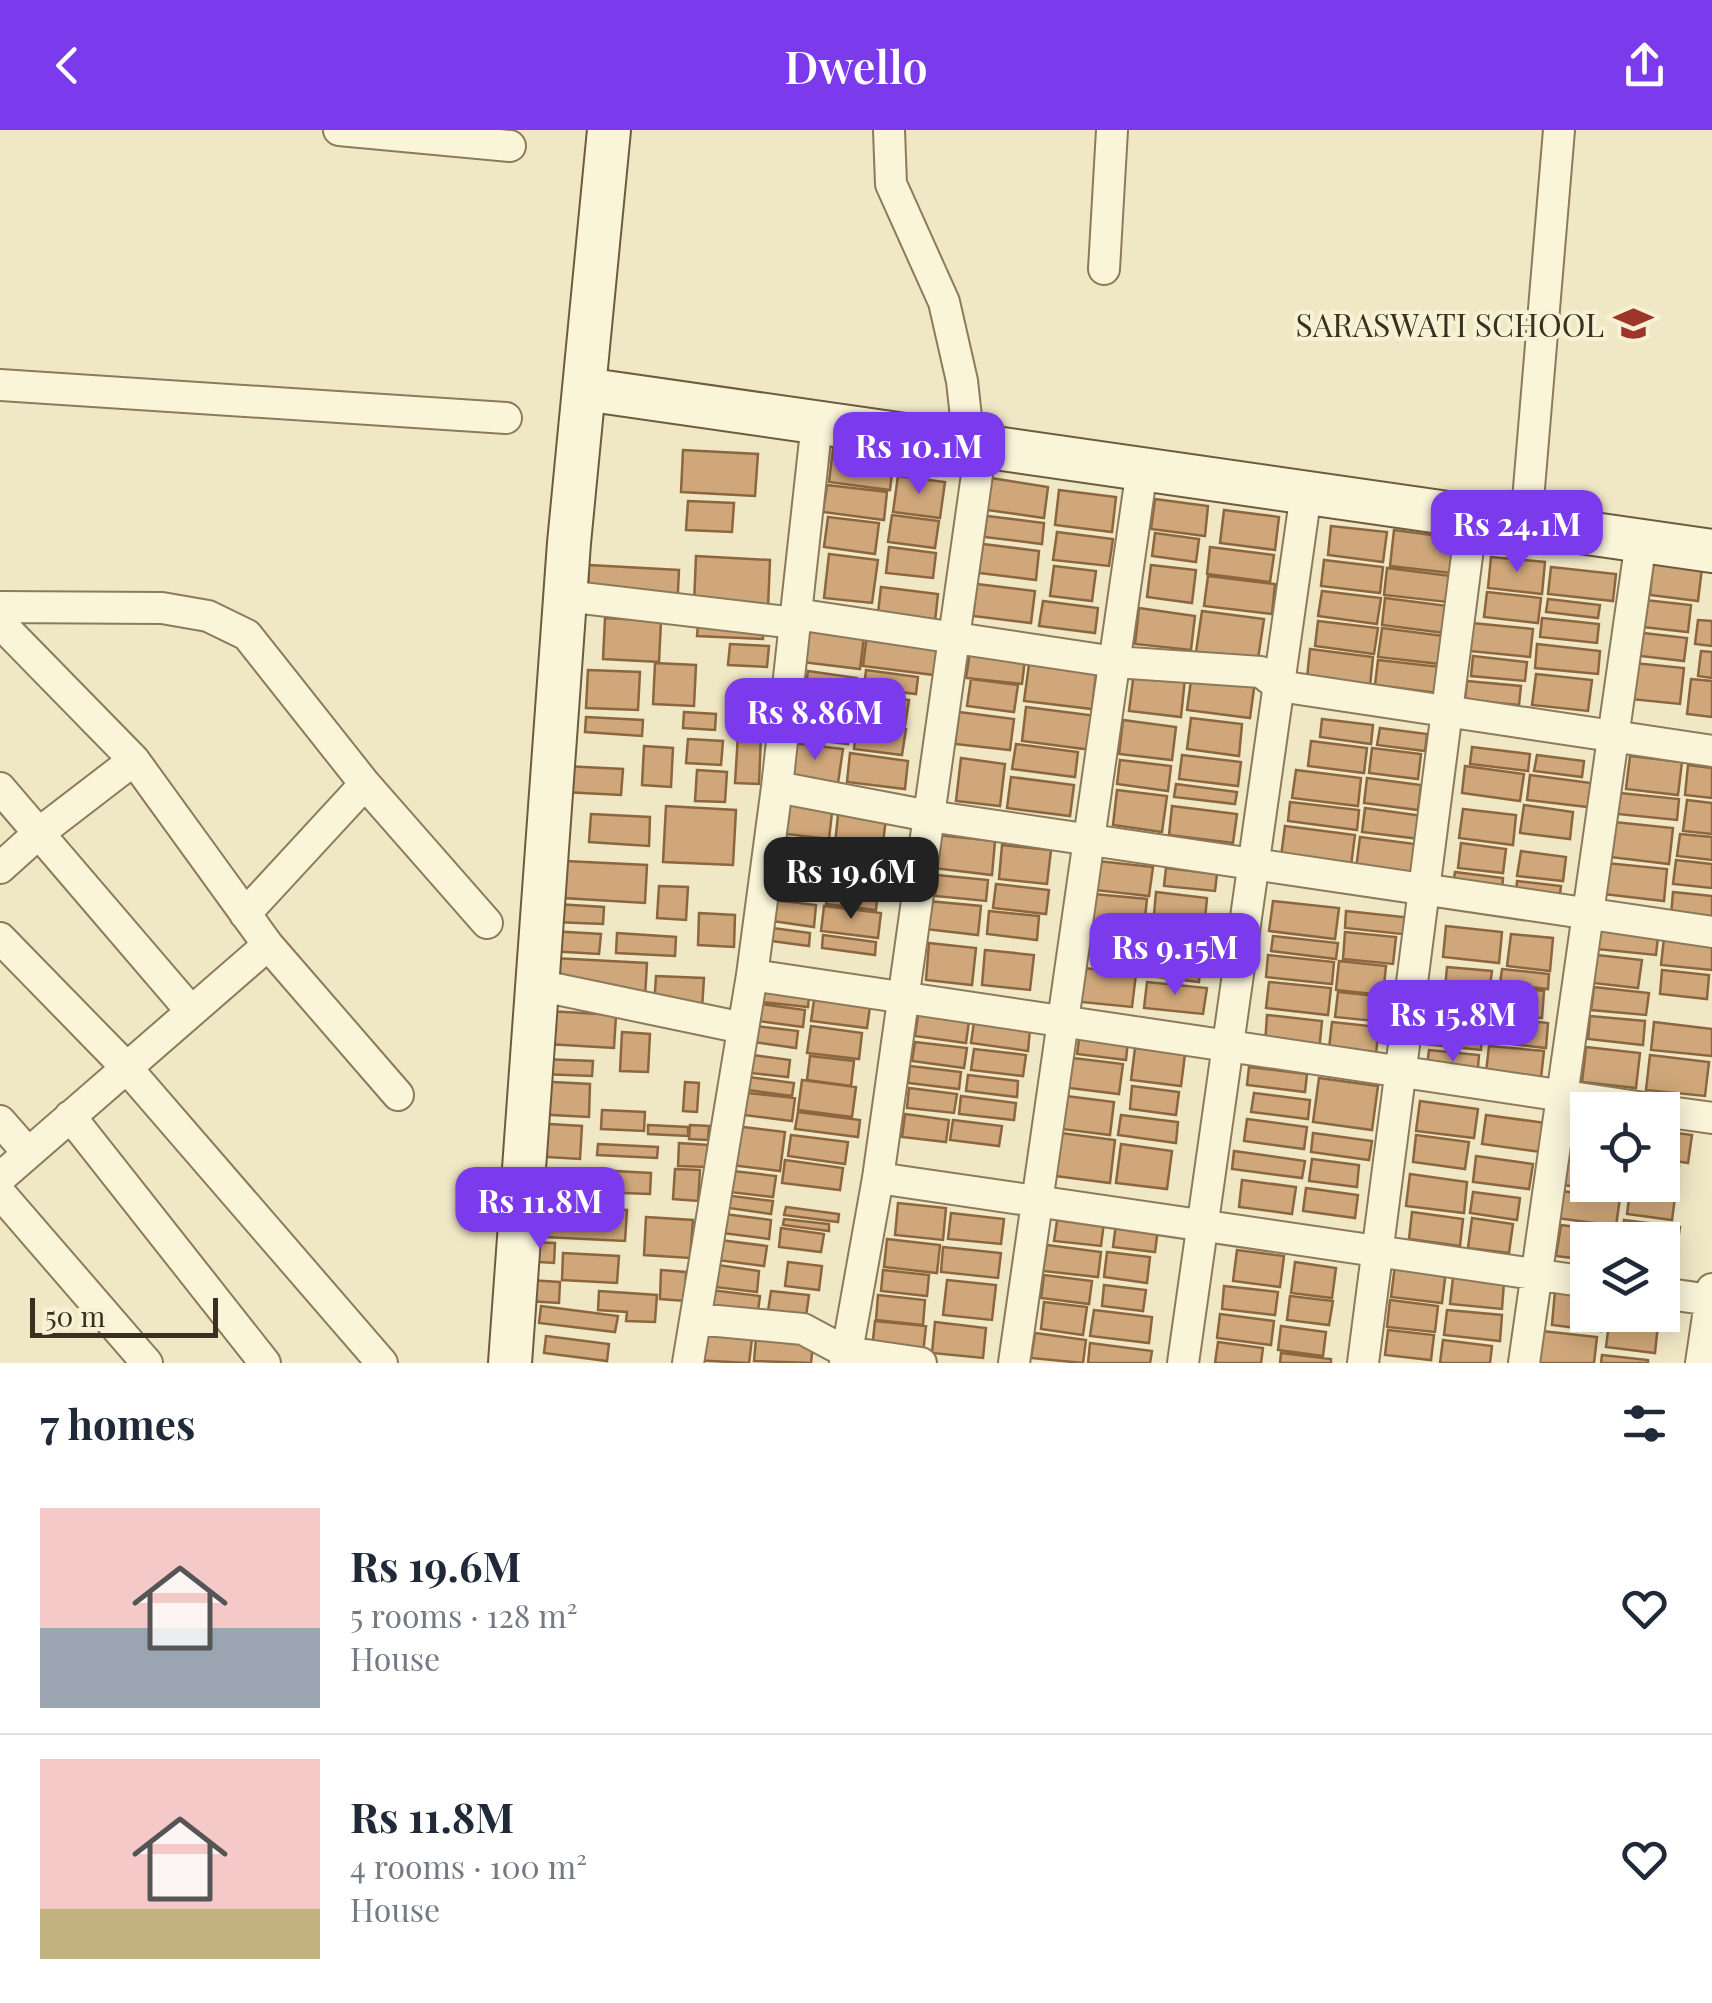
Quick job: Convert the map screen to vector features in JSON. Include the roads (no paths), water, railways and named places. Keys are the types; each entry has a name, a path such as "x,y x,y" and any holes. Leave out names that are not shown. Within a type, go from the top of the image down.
{"street":[{"path":"340,130 510,146"},
{"path":"510,1363 565,596 610,130"},
{"path":"845,1358 878,1178 954,638 975,445 944,302 891,184 889,130"},
{"path":"1104,269 1112,130"},
{"path":"1526,524 1560,130"},
{"path":"0,385 506,418"},
{"path":"584,389 1712,551"},
{"path":"688,1363 752,976 778,788 817,422"},
{"path":"1014,1363 1142,469"},
{"path":"1183,1363 1306,493"},
{"path":"1363,1363 1472,517"},
{"path":"1524,1363 1640,541"},
{"path":"565,596 954,638 1114,662 1261,672 1279,686 1712,751"},
{"path":"0,607 162,608 208,616 247,635 365,784 486,923"},
{"path":"0,623 134,760 268,945 398,1095"},
{"path":"0,868 38,833 134,760"},
{"path":"245,914 365,784"},
{"path":"0,788 191,1011"},
{"path":"778,788 928,816 1712,932"},
{"path":"0,938 126,1068 382,1363"},
{"path":"0,1178 268,945"},
{"path":"752,976 1570,1097"},
{"path":"537,984 743,1028"},
{"path":"1680,1113 1712,1118"},
{"path":"70,1116 264,1363"},
{"path":"0,1121 28,1153"},
{"path":"878,1178 1570,1280"},
{"path":"0,1193 147,1363"},
{"path":"1680,1294 1711,1295 1701,1363"},
{"path":"696,1319 803,1329 845,1358 921,1363"}],"place":[{"name":"SARASWATI SCHOOL","path":"1634,323"}]}
